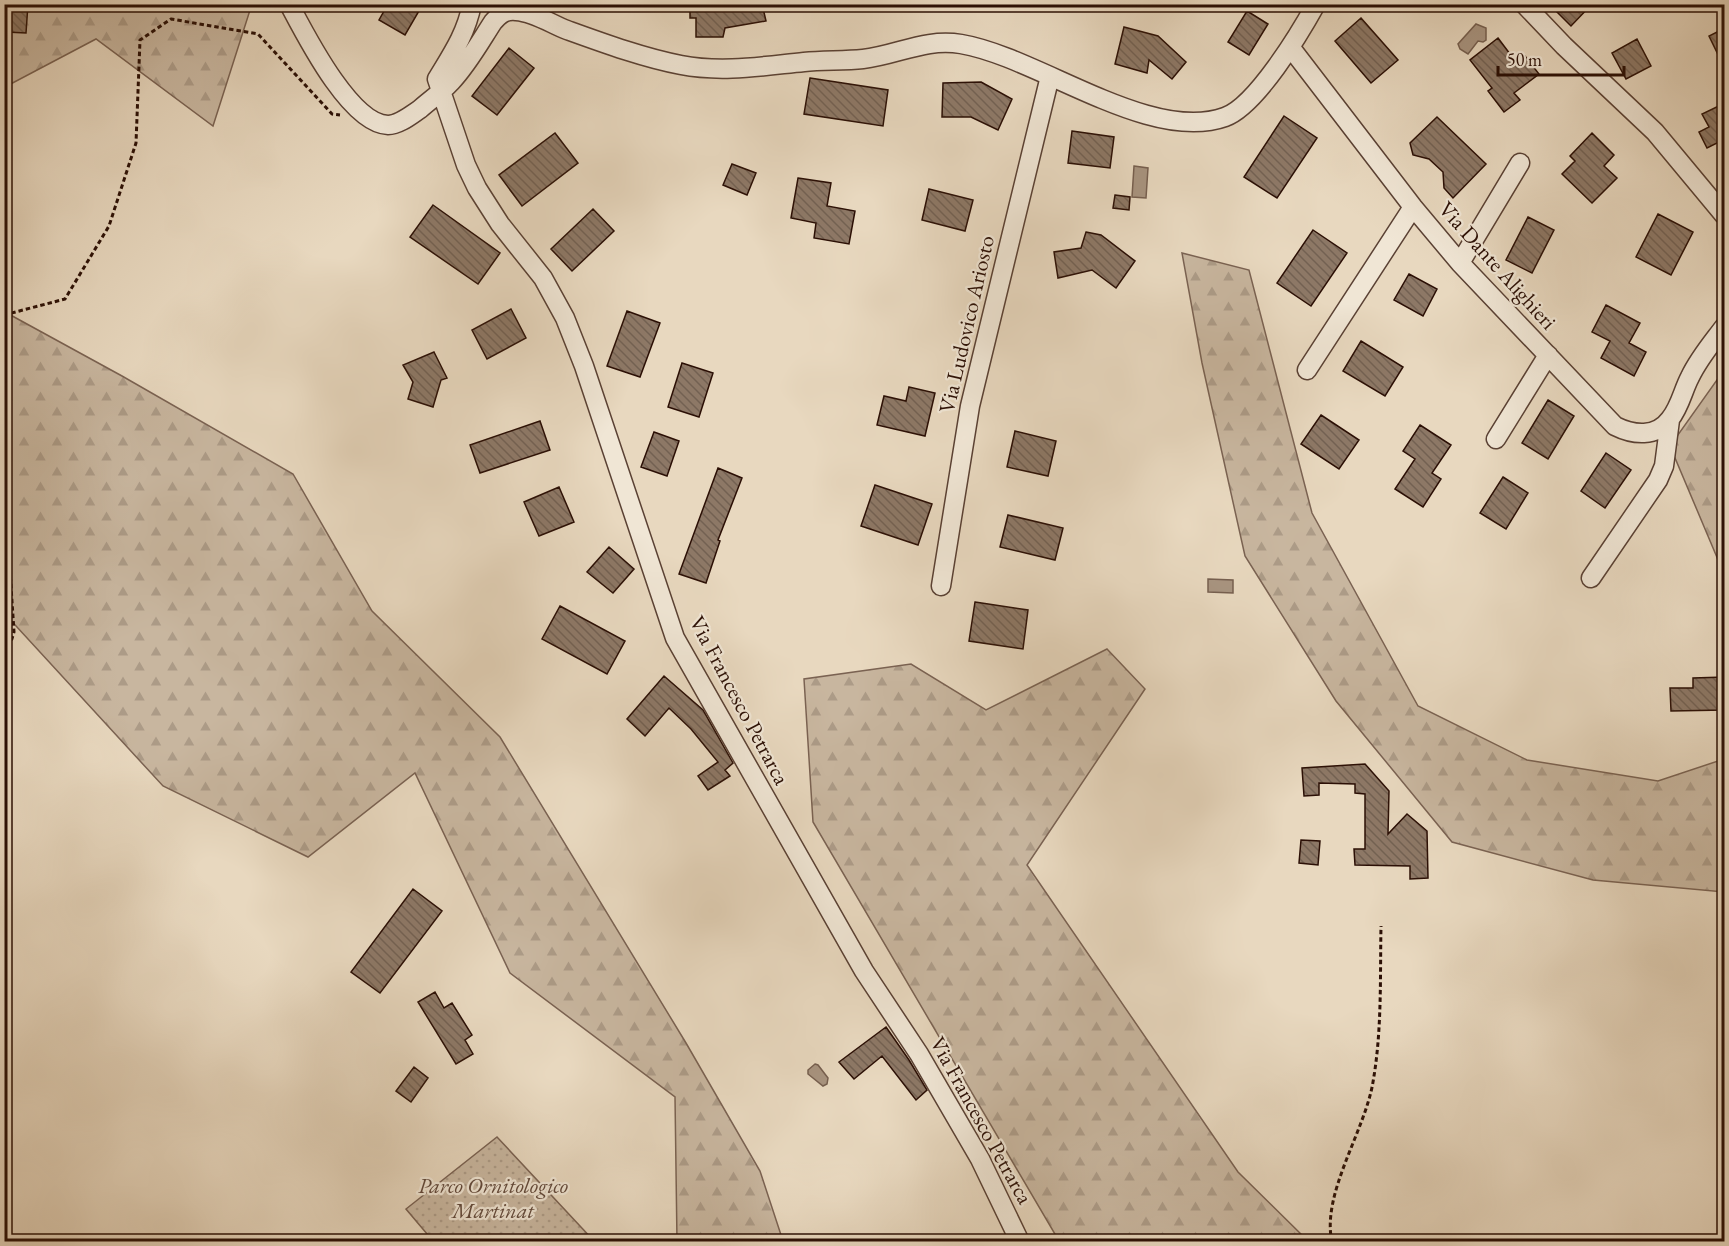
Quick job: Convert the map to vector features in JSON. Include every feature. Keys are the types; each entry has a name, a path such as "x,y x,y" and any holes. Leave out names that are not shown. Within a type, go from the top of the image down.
{"street":[{"path":"289,4 314,51 348,100 372,120 388,125 407,119 441,92 452,81 493,22 508,11 525,13 566,30 669,63 693,68 759,68 805,62 864,59 929,43 960,44 993,52 1116,104 1159,118 1198,123 1227,116 1244,105 1291,48 1316,4"},
{"path":"441,92 437,79 458,48 466,30 472,4"},
{"path":"1524,4 1564,46 1655,132 1725,215"},
{"name":"Via Dante Alighieri","path":"1291,48 1413,207 1460,263 1615,426 1628,433 1643,434 1662,427 1670,420"},
{"name":"Via Ludovico Ariosto","path":"941,586 970,406 1050,76"},
{"name":"Via Francesco Petrarca","path":"441,92 466,165 477,188 500,224 543,278 564,318 584,366 675,638 864,971 919,1054 980,1159 1020,1242"},
{"path":"1460,263 1520,163"},
{"name":"Via Dante Alighieri","path":"1307,370 1413,207"},
{"path":"1591,578 1658,480 1664,466 1670,420 1689,378 1705,351 1725,327"},
{"name":"Via Dante Alighieri","path":"1496,439 1548,356"}],"path":[{"path":"4,315 65,299 109,226 136,143 140,40 171,20 258,34 332,114 342,116"},
{"path":"4,479 14,632 4,665"},
{"path":"1332,1242 1331,1215 1336,1192 1373,1086 1378,1052 1381,926"}],"green space":[{"path":"248,4 251,7 213,126 96,39 5,87 5,5"},
{"path":"1182,253 1249,270 1312,513 1418,706 1527,760 1658,781 1724,759 1724,892 1593,880 1452,842 1336,701 1245,556 1202,363"},
{"path":"5,312 293,474 372,611 500,737 686,1043 760,1171 783,1241 677,1241 675,1097 510,973 415,773 308,857 163,786 5,614"},
{"path":"1724,370 1724,574 1670,446"},
{"path":"1107,649 1145,689 1027,865 1238,1172 1308,1241 1059,1241 813,822 804,679 911,664 986,710"},
{"name":"Parco Ornitologico Martinat","path":"497,1137 594,1241 433,1241 406,1209"}],"shaded area":[{"path":"1476,24 1486,28 1486,40 1478,41 1468,54 1460,49 1458,44"},
{"path":"1134,166 1148,168 1146,198 1132,197"},
{"path":"1208,579 1233,580 1233,593 1208,592"},
{"path":"815,1064 828,1078 827,1084 823,1086 808,1074 808,1070"}],"building":[{"path":"7,4 28,4 26,33 6,32"},
{"path":"388,4 423,4 405,35 379,20"},
{"path":"690,4 762,4 766,21 725,28 723,37 696,37 696,18 690,18"},
{"path":"1549,4 1592,4 1571,26"},
{"path":"1247,11 1268,24 1249,55 1228,42"},
{"path":"1361,18 1398,60 1371,83 1335,41"},
{"path":"1124,27 1158,36 1186,62 1172,79 1149,60 1147,73 1115,64"},
{"path":"1725,28 1725,69 1709,36"},
{"path":"1498,38 1516,62 1525,56 1539,74 1514,93 1520,100 1504,112 1488,91 1492,88 1470,60"},
{"path":"1637,39 1651,66 1626,79 1612,53"},
{"path":"509,48 534,68 497,115 472,96"},
{"path":"810,78 888,90 883,126 804,114"},
{"path":"981,82 1012,99 998,130 971,117 942,117 943,83"},
{"path":"1725,103 1725,139 1707,148 1699,132 1709,127 1702,114"},
{"path":"1284,116 1317,138 1277,198 1244,177"},
{"path":"1437,117 1486,164 1453,198 1444,188 1443,172 1429,159 1413,155 1410,143"},
{"path":"1072,131 1114,137 1110,168 1068,163"},
{"path":"555,133 578,163 522,206 499,175"},
{"path":"1592,133 1614,155 1604,166 1617,178 1592,203 1562,174 1575,161 1570,156"},
{"path":"732,164 756,173 747,195 723,185"},
{"path":"798,178 831,183 827,206 855,211 849,244 814,238 816,223 791,218"},
{"path":"929,189 973,200 965,231 922,220"},
{"path":"1115,195 1130,197 1129,210 1113,208"},
{"path":"433,205 500,253 478,284 410,237"},
{"path":"593,209 614,231 572,271 551,249"},
{"path":"1658,214 1693,232 1671,275 1636,257"},
{"path":"1528,217 1554,230 1532,273 1506,260"},
{"path":"1313,230 1347,253 1311,306 1277,283"},
{"path":"1086,232 1101,235 1135,261 1116,288 1092,270 1058,278 1054,252 1081,248"},
{"path":"1409,274 1437,289 1423,316 1394,300"},
{"path":"1606,305 1640,323 1629,343 1646,352 1634,376 1601,358 1610,341 1592,332"},
{"path":"511,309 526,338 487,359 472,330"},
{"path":"627,311 660,323 640,377 607,366"},
{"path":"1361,341 1403,367 1385,396 1343,371"},
{"path":"434,352 447,378 441,380 433,407 408,399 413,382 403,365"},
{"path":"682,363 713,373 699,417 668,407"},
{"path":"909,387 935,393 925,436 877,425 884,396 906,401"},
{"path":"1548,400 1574,416 1548,459 1522,443"},
{"path":"1321,415 1359,440 1339,469 1301,444"},
{"path":"540,421 550,450 480,473 470,445"},
{"path":"1420,425 1451,445 1432,473 1441,479 1423,507 1395,489 1415,459 1403,451"},
{"path":"1015,431 1056,441 1048,476 1007,467"},
{"path":"654,432 679,441 667,476 641,467"},
{"path":"1606,453 1631,470 1605,508 1581,491"},
{"path":"718,468 742,478 718,540 720,541 706,583 679,574"},
{"path":"1503,477 1528,493 1506,529 1480,513"},
{"path":"875,485 932,504 918,545 861,526"},
{"path":"559,487 574,522 539,536 524,502"},
{"path":"1008,515 1063,528 1055,560 1000,547"},
{"path":"609,547 634,569 613,593 587,572"},
{"path":"975,602 1028,610 1023,649 969,641"},
{"path":"560,606 625,641 607,674 542,639"},
{"path":"664,676 703,710 733,763 725,770 730,776 708,790 698,776 718,762 691,729 669,708 645,736 627,719"},
{"path":"1725,677 1725,710 1671,711 1670,688 1693,688 1693,678"},
{"path":"1365,764 1389,791 1388,834 1407,814 1427,831 1428,878 1410,879 1410,866 1355,865 1354,849 1365,849 1365,794 1355,793 1355,784 1319,783 1319,795 1304,796 1302,768"},
{"path":"1301,840 1320,841 1318,865 1299,863"},
{"path":"413,889 442,911 380,993 351,972"},
{"path":"435,992 444,1008 452,1003 472,1035 465,1040 473,1054 456,1064 418,1002"},
{"path":"886,1027 927,1090 916,1100 882,1056 854,1079 839,1062"},
{"path":"414,1067 428,1078 411,1102 396,1091"}]}
